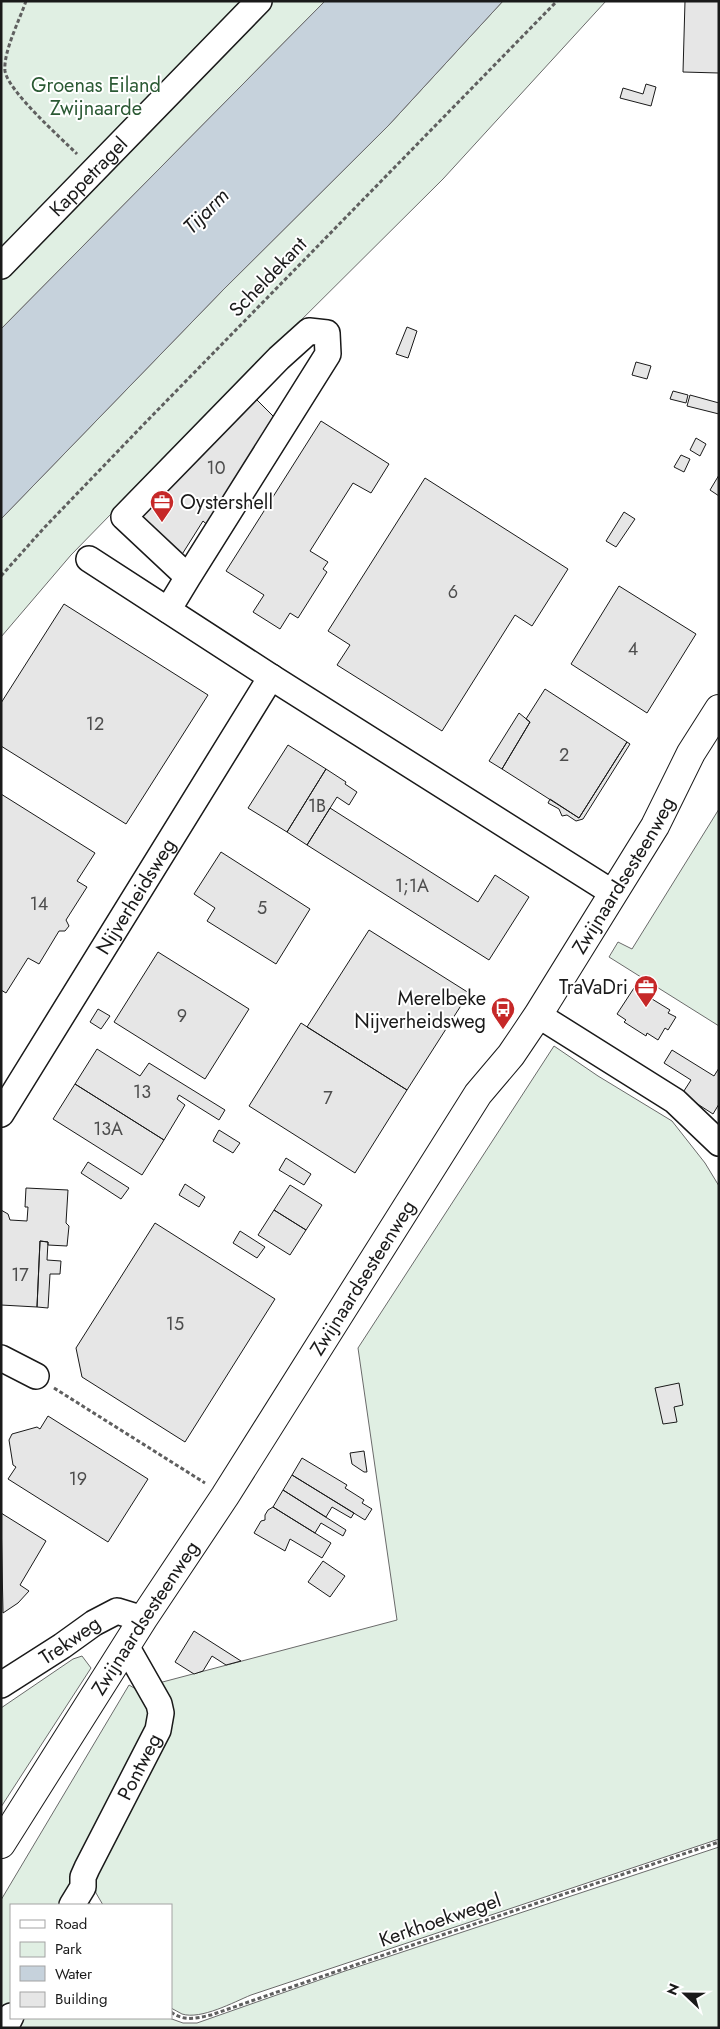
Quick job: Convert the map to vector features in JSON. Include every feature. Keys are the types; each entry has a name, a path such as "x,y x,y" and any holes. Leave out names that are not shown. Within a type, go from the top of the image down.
{"main road":[{"name":"Zwijnaardsesteenweg","path":"1,1844 478,1094 511,1055 538,1015 655,826 691,753 719,709"}],"street":[{"name":"Kappetragel","path":"1,266 259,1"},
{"path":"168,610 328,354 327,333 309,331 303,336 279,358 124,517 188,577"},
{"path":"89,559 271,677 614,893"},
{"name":"Nijverheidsweg","path":"1,1114 271,677"},
{"path":"538,1015 675,1102 719,1143"},
{"path":"2,1359 36,1376"},
{"name":"Trekweg","path":"1,1685 94,1623 117,1611 143,1619"},
{"name":"Pontweg","path":"78,1896 87,1868 158,1730 161,1713 159,1704 126,1646"}],"path":[{"path":"26,1 7,53 5,70 11,86 94,171"},
{"name":"Scheldekant","path":"1,576 43,529 138,430 558,1"},
{"path":"36,1376 224,1496"},
{"name":"Kerkhoekwegel","path":"172,2013 176,2016 192,2019 211,2015 719,1842"}],"green space":[{"name":"Groenas Eiland Zwijnaarde","path":"1,1 325,1 1,329"},
{"path":"503,1 606,1 443,179 277,344 71,555 1,637 1,519 223,290 388,126"},
{"path":"719,809 719,1026 609,957 618,942 632,949"},
{"path":"554,1046 598,1076 672,1121 705,1163 719,1186 719,1839 251,1995 208,2012 198,2015 182,2014 172,2009 172,1904 102,1904 96,1893 93,1880 144,1769 155,1684 397,1620 358,1348"},
{"path":"82,1656 91,1668 1,1807 1,1708 73,1659"},
{"path":"129,1685 141,1692 155,1712 82,1891 90,1904 10,1904 10,2019 172,2019 183,2023 197,2023 345,1971 719,1847 719,2028 1,2028 1,1900"}],"water":[{"name":"Tijarm","path":"325,1 503,1 388,126 223,290 1,519 1,329"}],"building":[{"path":"685,1 719,1 719,73 683,72"},
{"path":"646,84 656,87 651,106 620,98 623,88 643,94"},
{"path":"407,327 417,331 408,358 396,354"},
{"path":"636,362 651,366 647,379 632,375"},
{"path":"673,391 688,395 686,403 670,399"},
{"path":"252,395 279,422 212,529 203,521 181,556 138,514"},
{"path":"690,395 719,403 719,414 687,406"},
{"path":"321,421 389,464 371,493 353,483 310,551 328,562 323,569 327,572 298,618 290,613 280,629 253,612 264,595 226,571"},
{"path":"696,438 706,444 700,456 690,450"},
{"path":"681,455 690,459 684,472 674,467"},
{"path":"719,475 719,496 710,490"},
{"path":"425,478 568,569 532,626 515,615 442,731 337,665 350,645 328,631"},
{"path":"624,512 635,519 616,547 606,541"},
{"path":"619,586 696,634 647,713 571,664"},
{"path":"64,604 208,695 126,824 1,746 1,703"},
{"path":"545,689 627,742 579,818 502,769 530,722 526,719"},
{"path":"519,713 530,722 502,769 489,761"},
{"path":"627,742 630,744 583,819 576,821 567,815 562,816 559,809 548,803 550,799 579,818"},
{"path":"288,745 326,769 287,832 248,808"},
{"path":"326,769 357,792 349,805 337,797 307,845 287,832"},
{"path":"1,794 95,853 77,881 87,887 66,920 69,926 65,931 59,931 39,964 28,958 6,993 1,990"},
{"path":"330,808 478,902 495,875 529,897 489,960 307,845"},
{"path":"221,852 310,909 276,964 207,921 215,908 194,894"},
{"path":"369,930 469,993 407,1090 307,1027"},
{"path":"158,952 249,1009 205,1079 114,1022"},
{"path":"634,988 670,1010 668,1013 676,1017 668,1030 665,1028 658,1040 647,1033 646,1036 624,1022 626,1020 617,1014"},
{"path":"98,1009 110,1016 101,1029 90,1022"},
{"path":"301,1023 407,1090 355,1173 249,1106"},
{"path":"97,1049 140,1076 149,1063 225,1110 219,1120 179,1095 177,1099 185,1105 164,1140 75,1084"},
{"path":"672,1050 714,1076 719,1068 719,1104 713,1114 682,1094 691,1080 664,1063"},
{"path":"75,1084 164,1140 142,1175 53,1119"},
{"path":"219,1130 240,1143 233,1153 213,1141"},
{"path":"286,1158 311,1174 304,1185 279,1170"},
{"path":"88,1162 129,1188 121,1199 81,1173"},
{"path":"185,1184 205,1197 199,1207 179,1195"},
{"path":"290,1185 322,1205 306,1230 274,1210"},
{"path":"26,1188 68,1190 66,1223 69,1226 67,1246 48,1245 48,1242 40,1241 37,1307 1,1305 1,1210 8,1214 10,1220 27,1221 28,1207 25,1207"},
{"path":"274,1210 306,1230 290,1255 258,1235"},
{"path":"155,1223 275,1299 185,1442 82,1377 76,1348"},
{"path":"240,1231 265,1247 257,1258 233,1243"},
{"path":"40,1241 48,1242 47,1260 61,1261 60,1274 50,1274 48,1308 37,1307"},
{"path":"679,1383 683,1405 674,1407 677,1422 663,1424 655,1388"},
{"path":"48,1416 148,1479 108,1542 8,1479 16,1467 13,1465 9,1440 12,1434 37,1427 40,1429"},
{"path":"364,1451 367,1472 352,1464 350,1453"},
{"path":"302,1458 347,1485 345,1488 364,1500 362,1503 372,1509 365,1520 292,1475"},
{"path":"292,1475 354,1513 351,1518 332,1507 326,1517 283,1490"},
{"path":"283,1490 346,1530 343,1536 321,1523 315,1533 273,1507"},
{"path":"273,1507 331,1543 322,1558 290,1539 285,1551 254,1533 261,1521 265,1520 268,1510"},
{"path":"1,1513 46,1541 20,1585 29,1591 18,1603 3,1613"},
{"path":"323,1561 345,1576 330,1597 308,1582"},
{"path":"194,1631 241,1661 226,1665 212,1656 203,1671 194,1674 175,1662"}],"place":[{"name":"Oystershell","path":"162,523"},
{"name":"TraVaDri","path":"646,1008"},
{"name":"Merelbeke Nijverheidsweg","path":"503,1030"}]}
